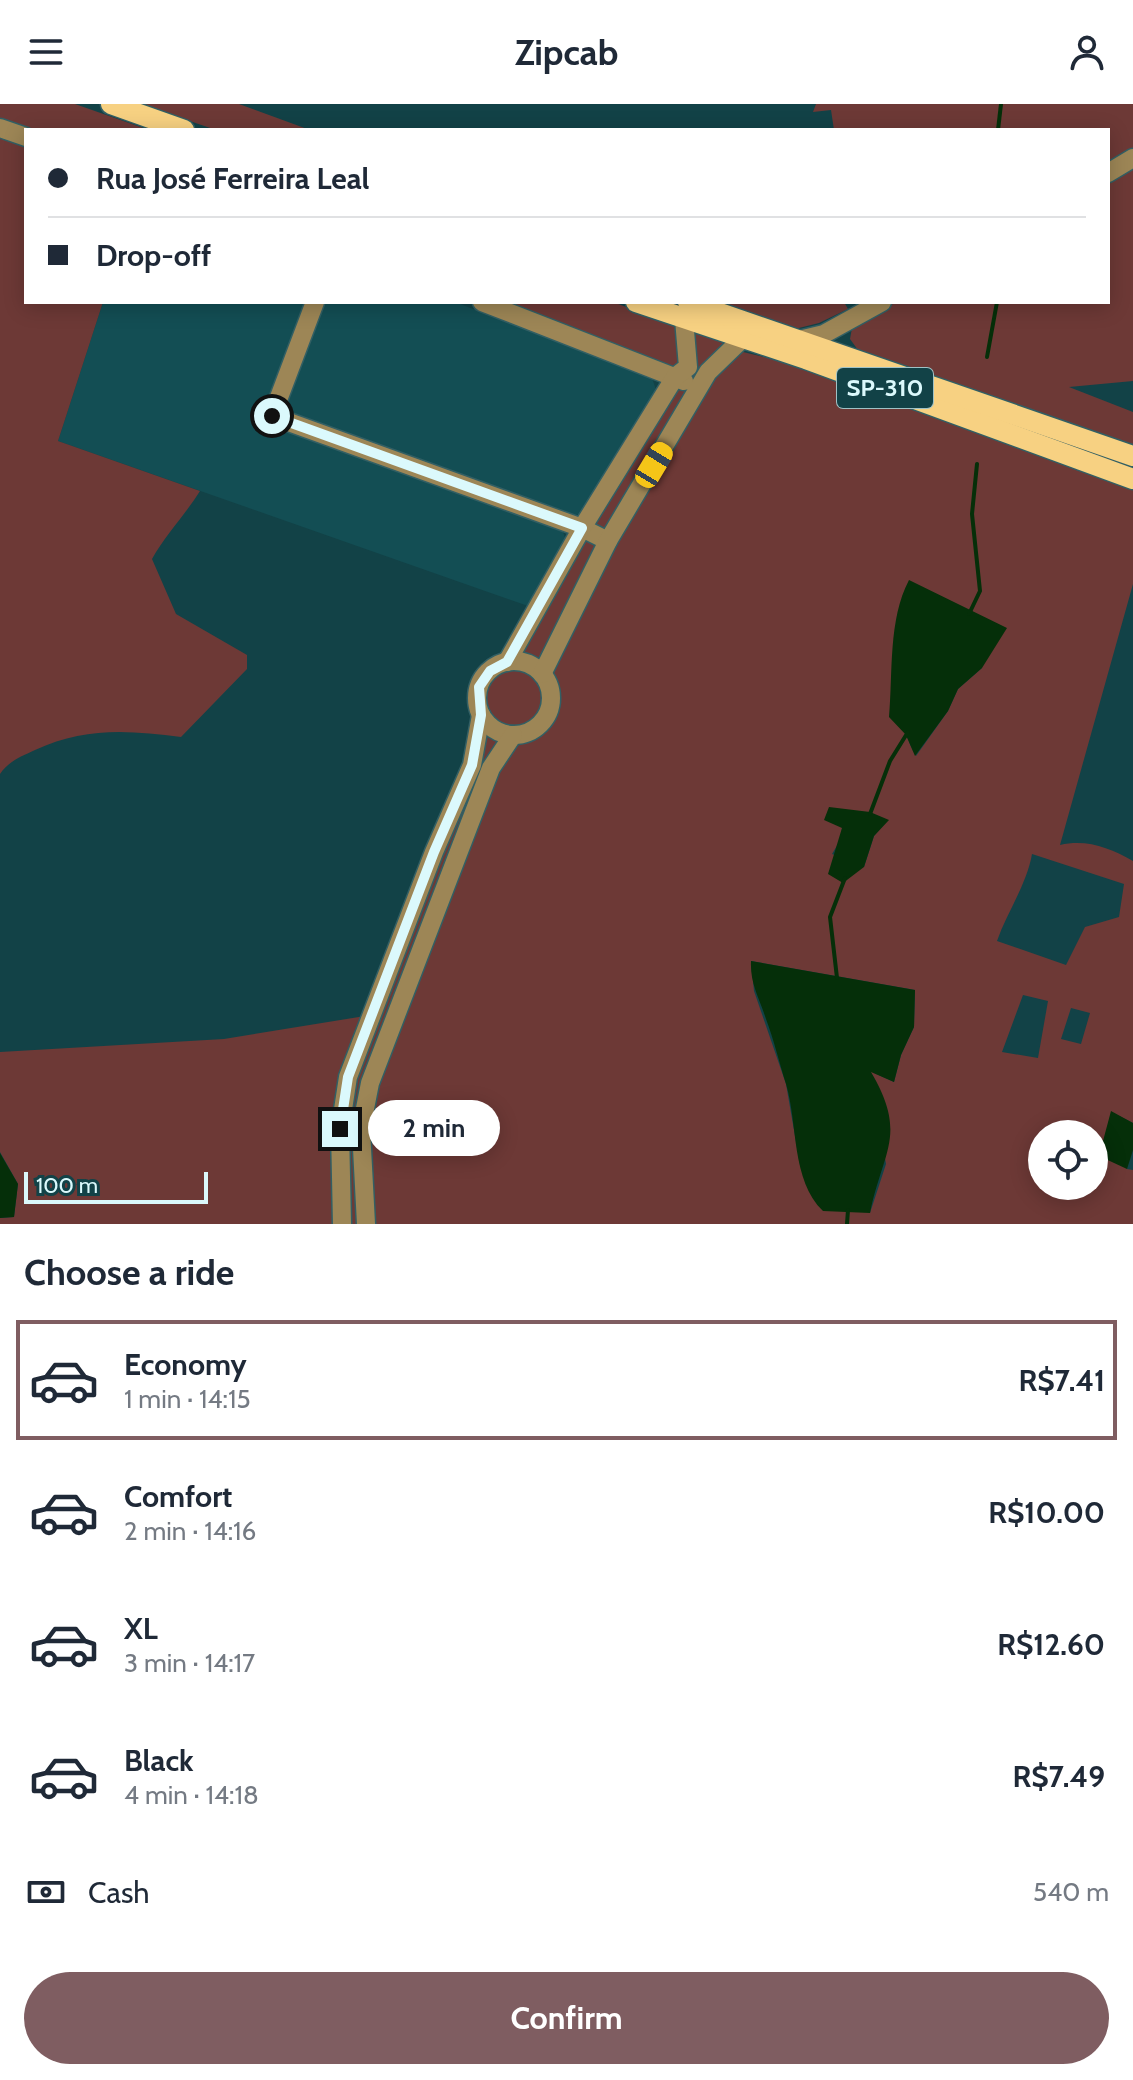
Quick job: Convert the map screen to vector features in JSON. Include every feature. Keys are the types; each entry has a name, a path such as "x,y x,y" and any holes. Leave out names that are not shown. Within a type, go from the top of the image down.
{"main road":[{"path":"111,104 178,128"},
{"name":"SP-310","path":"647,304 803,339 1133,456"},
{"name":"SP-310","path":"686,311 742,339 1133,479"}],"street":[{"path":"0,128 24,136"},
{"path":"1110,172 1133,158"},
{"path":"314,304 272,416 582,528 608,541"},
{"path":"487,304 700,388"},
{"path":"803,339 843,324 878,304"},
{"path":"342,1224 340,1129 348,1077 434,852 472,765 481,715 477,696 483,678 507,662 582,528 675,377 688,367 686,311"},
{"path":"843,324 844,342 854,357"},
{"path":"542,674 608,541 700,388 721,357 742,339"},
{"path":"481,715 494,729 513,735 539,726 550,710 551,691 542,674 526,663 507,662"},
{"path":"366,1224 361,1129 370,1083 491,768 513,735"}],"shaded area":[{"path":"0,104 75,104 143,128 26,128 0,119"},
{"path":"140,104 239,104 305,128 210,128"},
{"path":"816,104 1133,104 1133,150 1110,164 1110,128 834,128 831,110 813,112"},
{"path":"0,135 24,143 24,304 102,304 58,441 200,491 152,559 176,614 247,655 247,669 181,737 106,732 71,737 20,757 0,774"},
{"path":"1133,164 1133,381 1069,387 1133,412 1133,447 858,350 850,339 852,328 893,304 1110,304 1110,178"},
{"path":"102,304 306,304 264,407 266,422 562,529 565,538 531,607 58,441"},
{"path":"321,304 460,304 652,378 656,390 588,513 575,515 286,413 285,404"},
{"path":"507,304 618,304 679,327 684,355 673,372"},
{"path":"721,304 845,304 848,309 819,323 795,329"},
{"path":"687,328 733,343 700,384 681,378"},
{"path":"743,352 803,366 1133,487 1133,584 1060,845 1080,843 1098,846 1133,861 1133,1123 1111,1112 1127,1169 1133,1170 1133,1224 370,1224 366,1106 495,768 514,738 536,730 550,715 553,695 546,673 622,532 694,409 721,371","holes":["897,616 982,668 958,689 948,711 916,756 908,740 896,688","888,820 874,836 864,867 832,854 841,839 842,828","1032,854 1124,884 1119,917 1085,927 1066,965 997,941 1026,876","751,961 915,990 914,1027 901,1055 894,1082 870,1071 886,1164 870,1213 800,1165 786,1084 754,991","1023,995 1048,1001 1038,1058 1002,1052","1071,1008 1090,1013 1081,1044 1061,1039"]},
{"path":"675,384 692,389 608,536 587,524"},
{"path":"582,532 602,541 537,665 515,658"},
{"path":"909,580 1007,628 982,668 958,689 948,711 915,756 906,735 889,717 894,629"},
{"path":"507,665 521,665 533,670 542,679 547,698 545,711 538,722 521,731 507,731 495,726 486,717 481,705 481,691 486,679 495,670"},
{"path":"485,726 506,737 367,1083 363,1224 345,1224 344,1104"},
{"path":"829,807 870,812 889,820 874,836 864,867 843,883 828,874 842,828 824,820"},
{"path":"751,961 915,990 914,1027 901,1055 894,1082 871,1072 882,1094 890,1128 886,1157 870,1213 823,1211 805,1184 790,1100 772,1035 753,984"},
{"path":"365,1016 343,1074 335,1224 0,1224 0,1218 14,1217 18,1184 0,1152 0,1052 224,1039"},
{"path":"1111,1111 1133,1123 1133,1150 1127,1169 1108,1160"},
{"path":"0,1153 18,1184 14,1217 0,1218"}],"waterway":[{"path":"998,128 1001,104"},
{"path":"987,357 997,304"},
{"path":"969,614 980,591 972,514 977,464"},
{"path":"870,814 890,761 908,732"},
{"path":"837,978 830,917 845,878"},
{"path":"847,1224 848,1210"}],"route":[{"path":"272,416 582,528 507,662 490,671 479,687 477,696 481,715 472,765 434,852 348,1077 340,1129"}]}
